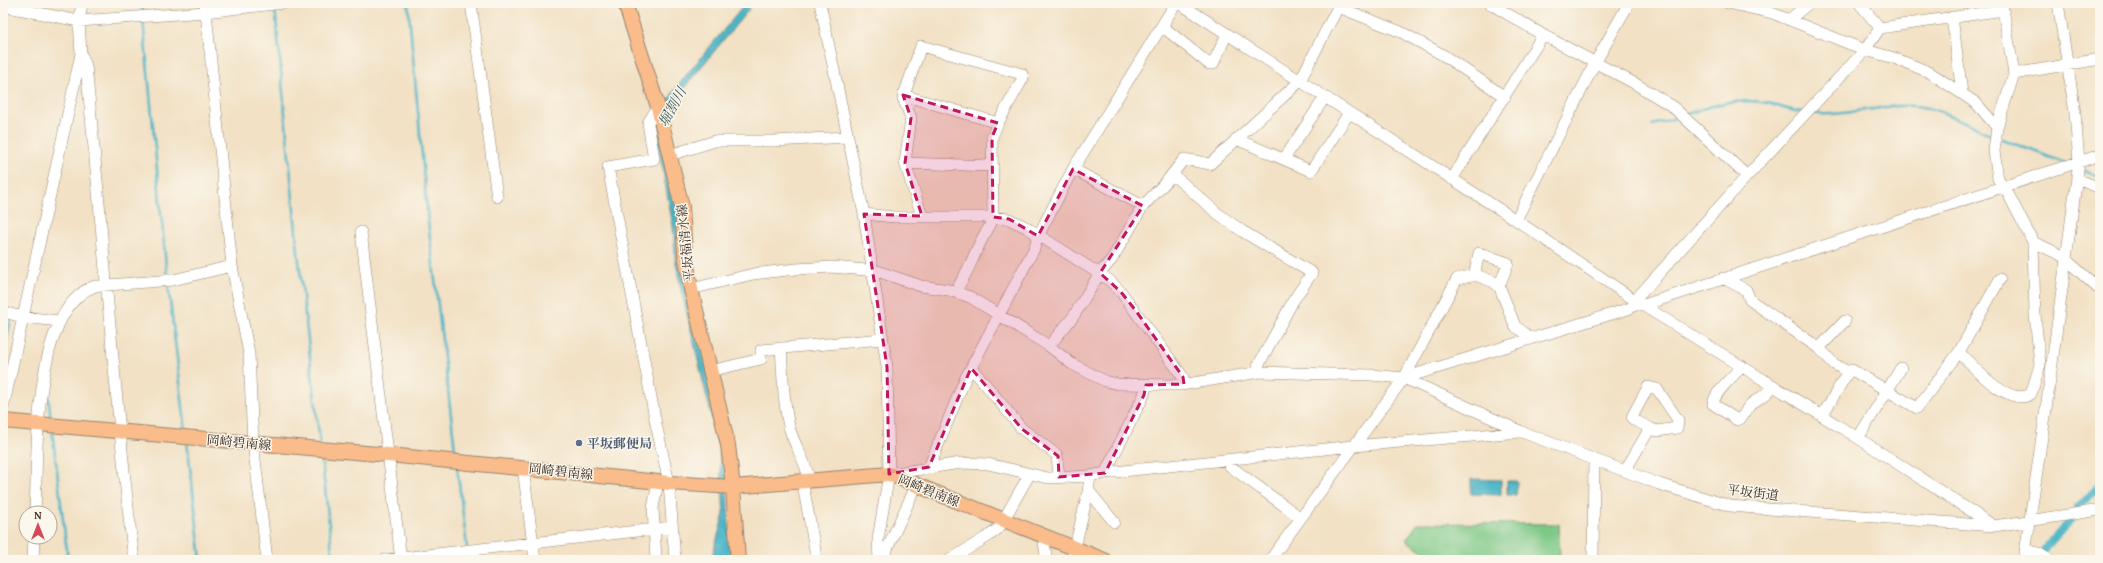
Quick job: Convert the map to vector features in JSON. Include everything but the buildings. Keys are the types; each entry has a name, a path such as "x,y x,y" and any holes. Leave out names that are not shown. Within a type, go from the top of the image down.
{"main road":[{"name":"平坂福清水線","path":"625,3 658,107 682,207 685,254 691,289 728,445 729,486 738,560"},
{"name":"岡崎碧南線","path":"3,421 706,485 729,486 805,479 889,474 917,484 1045,537 1073,554 1104,560"}],"street":[{"path":"3,408 81,54 79,21 82,3"},
{"path":"3,6 79,21 206,7 283,3"},
{"path":"471,3 497,197"},
{"path":"929,466 971,368 1034,249 1038,236 1073,169 1162,26 1178,3 1516,220 1639,303 1858,438 1994,526"},
{"path":"1489,3 1543,35 1672,106 1746,176"},
{"path":"1516,220 1595,63 1629,3"},
{"path":"1728,3 1762,6 1772,13 1789,20 1865,50 1894,58 1929,72 1976,103 1997,127"},
{"path":"1789,20 1809,3"},
{"path":"1859,3 1880,28"},
{"path":"2049,560 2038,553 2025,555 2067,261 2079,162 2076,113 2058,3"},
{"path":"820,5 864,214 888,388 889,474 878,539 878,560"},
{"path":"1049,346 1074,317 1100,273 1112,259 1143,206 1184,159 1210,164 1300,81 1339,5 1401,32 1443,55 1505,97"},
{"path":"1639,303 1746,176 1865,50 1880,28 1952,18 2003,6 2014,74 1997,127 1994,152 1998,179 2004,186 2033,242 2035,315 2040,365 2031,394 2027,397 2006,394 1995,388 1959,352"},
{"path":"206,7 232,266 249,354 253,443 267,560"},
{"path":"1952,18 1962,93"},
{"path":"1162,26 1209,64 1213,64 1227,34"},
{"path":"1452,179 1543,35"},
{"path":"922,216 905,163 911,118 903,98 921,46 1022,74 1023,78 998,123 992,137 993,218 991,227 982,239 966,276 955,292"},
{"path":"81,54 86,66 108,285 119,431 134,560"},
{"path":"2014,74 2100,59"},
{"path":"904,95 998,123"},
{"path":"1284,159 1325,97"},
{"path":"658,107 648,123 654,159 608,167 656,424 672,527 675,560"},
{"path":"1236,139 1311,171 1349,113"},
{"path":"670,155 715,141 774,141 847,137"},
{"path":"691,289 753,274 796,269 832,267 872,270 921,286 970,296 1049,346 1072,364 1105,381 1146,385 1184,384 1258,372 1372,375 1404,378 1628,309 1639,303 1723,278 2100,155"},
{"path":"905,163 993,166"},
{"path":"1073,169 1143,206"},
{"path":"1172,174 1217,213 1242,231 1312,274 1293,301 1258,366 1258,372"},
{"path":"2077,178 2100,188"},
{"path":"864,214 894,217 922,216 1008,219 1026,227 1038,236 1100,273 1126,298 1183,377 1184,384"},
{"path":"361,232 401,559"},
{"path":"2033,242 2061,255 2100,290"},
{"path":"1474,276 1479,253 1508,263 1499,287"},
{"path":"35,505 39,424 48,350 64,310 84,290 95,286 173,280 232,266"},
{"path":"1270,560 1404,378 1457,279 1474,276 1494,282 1499,287 1514,320 1515,326 1531,338"},
{"path":"1723,278 1746,290 1750,300 1819,348 1834,364 1848,372 1852,370 1886,392 1918,408 1959,352 2000,279"},
{"path":"3,312 22,317 59,321"},
{"path":"1819,348 1845,321"},
{"path":"710,371 750,363 761,359 761,350 882,339"},
{"path":"781,348 786,408 791,432 804,460 805,479 817,560"},
{"path":"1742,366 1716,394 1713,403 1737,420 1740,419 1750,406 1770,391 1773,385"},
{"path":"971,368 981,378 1022,429 1057,455 1060,477"},
{"path":"1858,438 1901,368"},
{"path":"1822,416 1848,372"},
{"name":"平坂街道","path":"1404,378 1522,432 1625,471 1730,506 1994,526 2031,520"},
{"path":"1105,473 1144,395 1146,385"},
{"path":"1625,471 1650,428"},
{"path":"889,474 929,466 976,463 1048,478 1090,476 1105,473 1228,461 1353,446 1522,432"},
{"path":"1593,560 1594,459"},
{"path":"1228,461 1231,466 1301,518"},
{"path":"524,468 535,560"},
{"path":"950,560 990,535 998,528 1029,475"},
{"path":"1073,554 1090,476"},
{"path":"656,560 653,508 664,482"},
{"path":"882,560 917,484"},
{"path":"1088,490 1114,522"},
{"path":"2031,520 2100,510"},
{"path":"384,560 672,527"},
{"path":"1045,537 1043,542 1046,557 1045,560"},
{"path":"33,560 34,545"}],"highlighted area":[{"path":"903,95 998,123 992,137 993,217 1009,219 1038,236 1073,169 1143,206 1100,273 1121,292 1136,311 1183,377 1184,384 1146,385 1144,395 1105,473 1059,477 1058,456 1022,429 971,368 929,467 889,474 887,367 864,214 922,216 905,163 911,118"}],"green space":[{"path":"1418,523 1559,524 1560,560 1430,560 1430,556 1406,540"}],"water":[{"name":"堀割川","path":"746,3 754,3 684,88 666,117 725,448 731,560 711,560 724,514 719,448 681,289 675,258 673,226 655,128 663,108 679,84"},
{"path":"1471,479 1501,480 1501,495 1471,494"},
{"path":"1507,481 1517,481 1516,495 1507,495"}],"waterway":[{"path":"142,3 143,14"},
{"path":"408,3 428,221 456,458"},
{"path":"275,7 298,253 320,444"},
{"path":"143,19 167,277"},
{"path":"1685,115 1715,105 1746,101 1757,101 1789,110 1803,112"},
{"path":"1810,113 1840,113 1885,107 1914,106 1935,110 1992,135"},
{"path":"1652,125 1679,117"},
{"path":"1999,138 2065,163"},
{"path":"2081,169 2100,176"},
{"path":"168,284 186,432"},
{"path":"3,360 11,317"},
{"path":"47,384 51,421"},
{"path":"52,430 68,560"},
{"path":"187,441 201,560"},
{"path":"321,453 333,560"},
{"path":"457,467 467,547"},
{"path":"2078,508 2100,485"},
{"path":"2044,550 2072,519"},
{"path":"468,554 468,560"}],"place":[{"name":"平坂郵便局","path":"579,443"}]}
